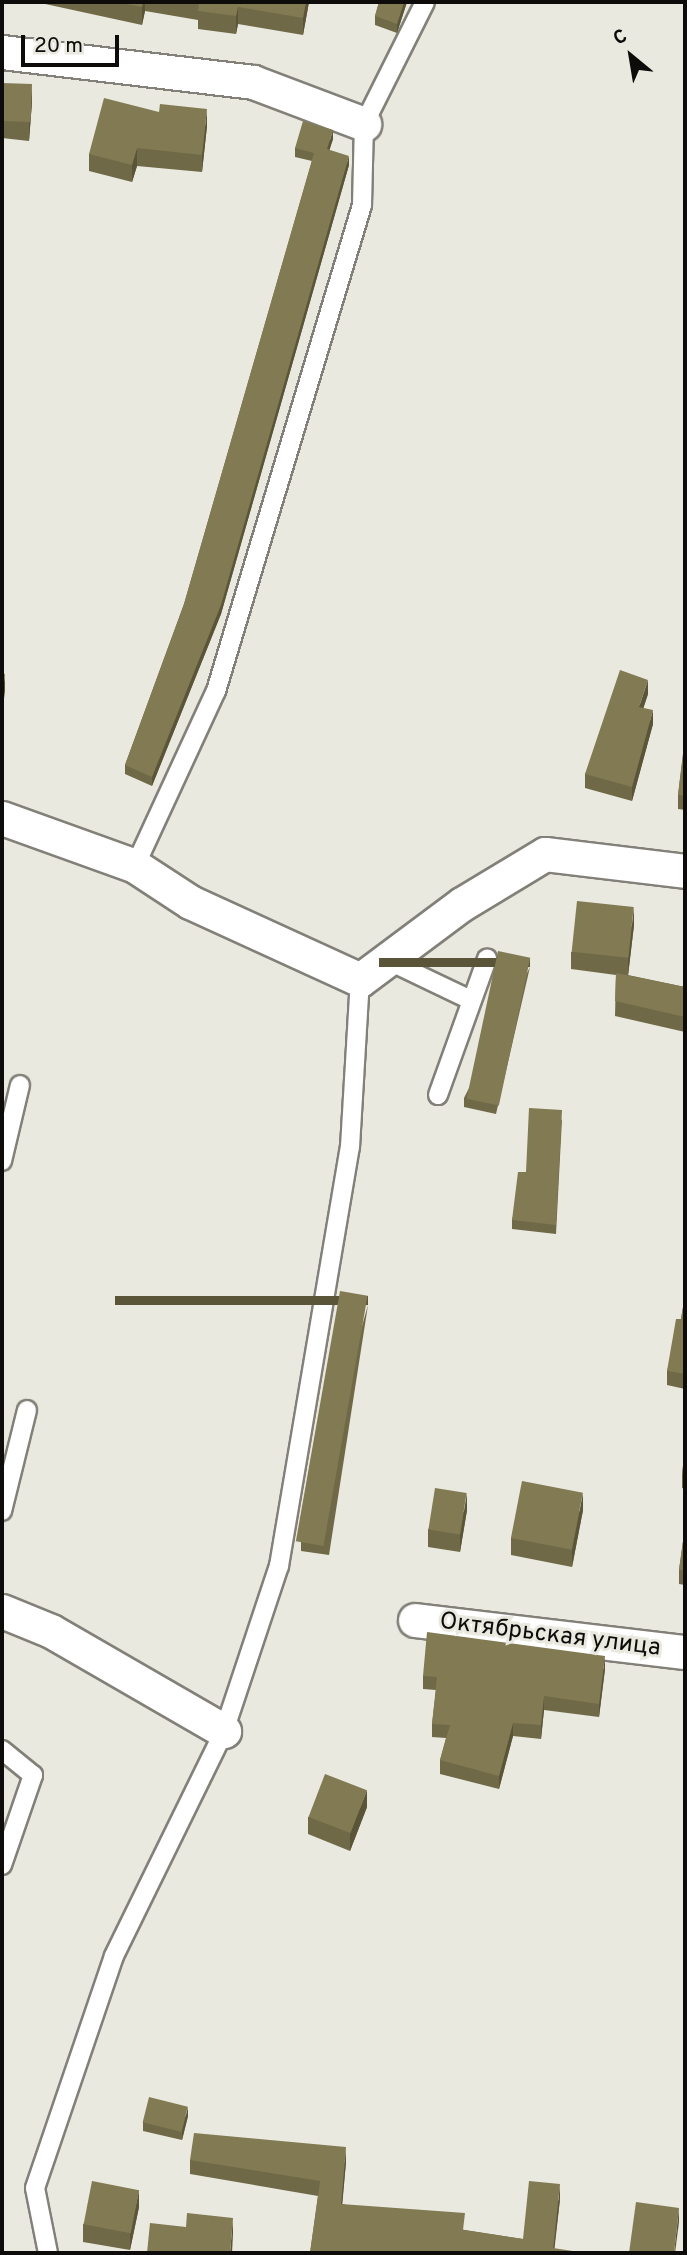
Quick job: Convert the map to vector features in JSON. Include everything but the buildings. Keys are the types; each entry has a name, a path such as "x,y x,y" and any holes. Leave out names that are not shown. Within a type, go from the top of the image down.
{"street":[{"path":"2,52 253,82 364,124"},
{"path":"2,818 135,866 190,902 360,981 545,854 685,871"},
{"path":"2,1611 51,1631 224,1731"},
{"name":"Октябрьская улица","path":"415,1620 685,1652"}],"lane":[{"path":"135,866 216,691 265,538 362,205 364,124 425,2"},
{"path":"438,1095 487,959"},
{"path":"387,960 471,1000"},
{"path":"47,2253 35,2188 114,1956 224,1731 279,1566 350,1147 360,981"},
{"path":"2,1161 20,1085"},
{"path":"2,1511 27,1410"},
{"path":"2,1750 33,1774 2,1865"}]}
